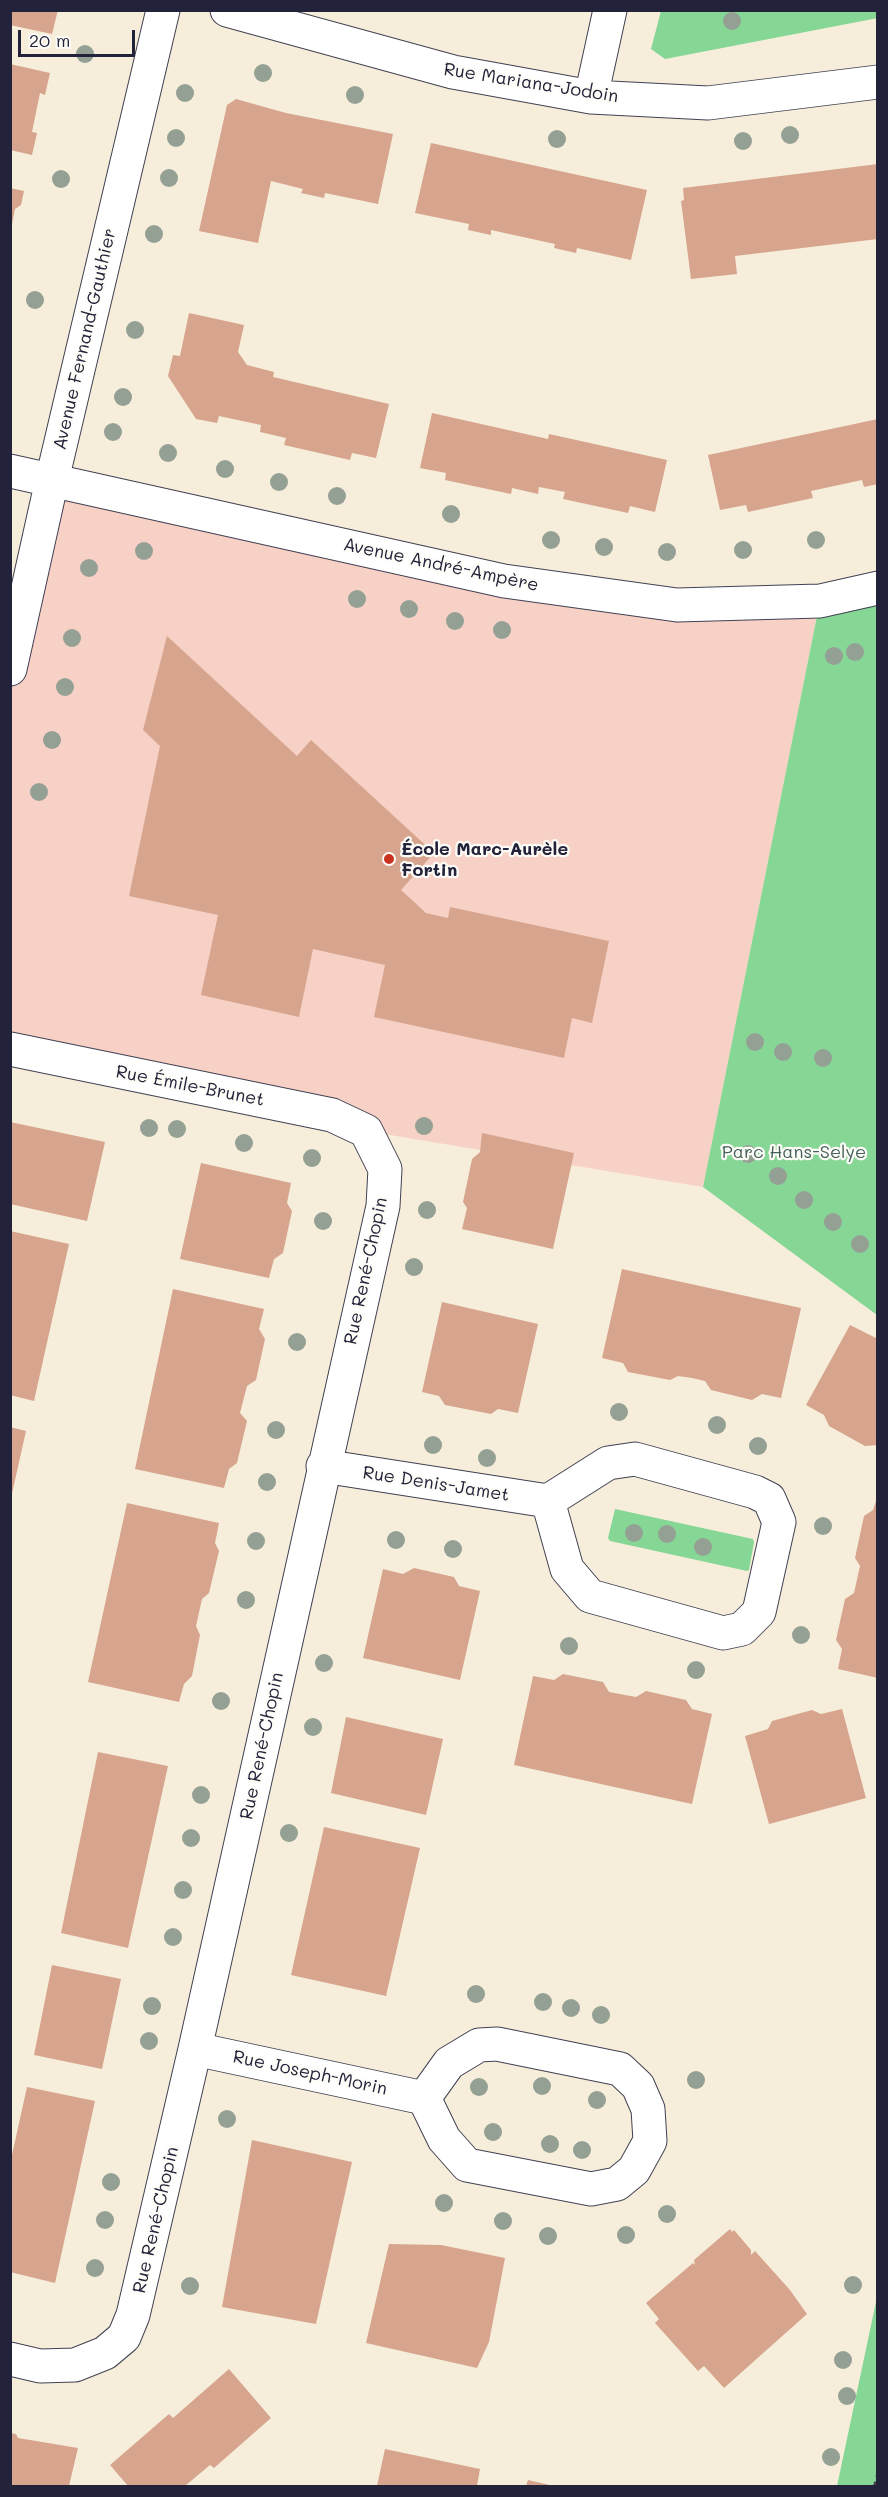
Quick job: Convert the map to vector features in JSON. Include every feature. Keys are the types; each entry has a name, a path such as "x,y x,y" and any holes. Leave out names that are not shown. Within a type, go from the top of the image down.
{"street":[{"name":"Avenue Fernand-Gauthier","path":"10,669 52,480 163,10"},
{"name":"Rue Mariana-Jodoin","path":"227,10 453,72 591,97 708,103 878,82"},
{"path":"591,97 610,10"},
{"name":"Avenue André-Ampère","path":"10,471 504,581 676,605 820,602 878,588"},
{"name":"Rue Émile-Brunet","path":"10,1049 332,1115 366,1131"},
{"name":"Rue René-Chopin","path":"10,2359 40,2366 75,2365 105,2352 124,2337 133,2315 195,2049 382,1206 386,1169 366,1131"},
{"path":"635,1459 755,1492 769,1499 779,1522 759,1612 742,1629 723,1633 590,1596 567,1569 548,1501 608,1463 635,1459"},
{"name":"Rue Denis-Jamet","path":"323,1466 548,1501"},
{"path":"497,2044 620,2069 638,2086 648,2109 650,2141 634,2170 617,2184 591,2189 466,2165 444,2139 424,2097 449,2062 479,2045 497,2044"},
{"name":"Rue Joseph-Morin","path":"195,2049 424,2097"}],"path":[{"path":"875,2487 878,2475"}],"shaded area":[{"name":"École Marc-Aurèle Fortin","path":"52,480 504,581 820,601 703,1187 366,1131 11,1049 11,669"}],"green space":[{"path":"877,10 878,18 665,59 651,49 661,11"},
{"name":"Parc Hans-Selye","path":"877,588 877,1315 703,1187 820,601"},
{"path":"615,1509 753,1539 749,1570 610,1541 608,1538"},
{"path":"877,2297 877,2486 837,2486"}],"building":[{"path":"10,10 58,10 52,34 10,25"},
{"path":"10,64 50,73 45,95 40,93 32,132 37,133 32,155 10,150"},
{"path":"236,99 286,113 393,134 378,204 325,193 324,198 301,193 303,189 271,181 258,243 199,231 227,105"},
{"path":"431,143 647,190 631,260 577,248 576,253 554,248 555,244 491,230 491,235 468,230 469,224 415,213"},
{"path":"878,164 878,239 735,256 737,274 691,279 681,201 684,200 683,188"},
{"path":"10,188 24,191 21,205 15,209 11,229"},
{"path":"189,313 244,325 238,352 247,365 274,372 273,377 389,404 376,458 352,453 350,460 284,445 286,438 260,432 261,425 219,416 217,423 196,419 168,376 173,355 180,356"},
{"path":"432,413 548,439 549,434 667,460 655,512 630,506 628,513 563,499 565,492 539,487 538,494 512,488 511,494 445,480 446,473 420,468"},
{"path":"878,419 878,484 864,487 862,480 811,491 813,498 748,512 746,505 720,510 708,455"},
{"path":"167,636 297,756 311,740 434,853 401,890 426,913 448,918 450,907 609,941 592,1023 572,1018 564,1058 374,1017 385,965 313,949 299,1017 201,995 218,915 129,896 160,746 143,730"},
{"path":"10,1122 105,1142 87,1221 10,1204"},
{"path":"482,1133 574,1153 553,1249 462,1229 467,1208 463,1202 472,1159 480,1152"},
{"path":"201,1163 291,1183 287,1203 292,1211 283,1253 274,1259 269,1278 180,1259"},
{"path":"10,1231 69,1244 34,1401 10,1395"},
{"path":"622,1269 801,1308 781,1398 762,1394 752,1400 711,1390 705,1381 692,1378 678,1376 670,1380 628,1372 623,1363 602,1358"},
{"path":"173,1289 264,1309 259,1329 265,1339 256,1380 247,1386 240,1413 247,1421 237,1463 229,1469 224,1488 135,1469"},
{"path":"442,1302 538,1324 518,1413 498,1409 491,1414 445,1405 439,1396 422,1392"},
{"path":"850,1325 878,1339 878,1445 865,1446 829,1426 824,1415 806,1405"},
{"path":"10,1427 26,1431 11,1498 10,1498"},
{"path":"878,1495 878,1678 838,1669 842,1649 836,1640 845,1599 854,1593 860,1566 855,1558 864,1516 873,1510"},
{"path":"127,1503 219,1523 215,1543 219,1551 209,1593 202,1599 196,1626 200,1635 192,1676 184,1684 179,1702 88,1682"},
{"path":"414,1568 454,1577 459,1586 480,1591 460,1680 363,1658 383,1569 403,1574"},
{"path":"563,1674 603,1682 609,1692 636,1697 646,1691 686,1700 692,1709 712,1714 692,1804 514,1765 533,1676 554,1680"},
{"path":"842,1709 866,1798 769,1824 745,1736 768,1729 772,1721 812,1710 821,1714"},
{"path":"346,1717 443,1739 426,1815 331,1793"},
{"path":"98,1752 168,1766 128,1948 61,1933"},
{"path":"324,1827 420,1848 386,1996 291,1975"},
{"path":"52,1965 121,1979 102,2069 34,2055"},
{"path":"27,2087 95,2101 55,2283 10,2272 10,2164"},
{"path":"252,2140 352,2162 316,2324 222,2307"},
{"path":"730,2229 732,2232 734,2230 751,2250 751,2255 755,2251 790,2290 807,2314 724,2388 704,2366 698,2371 655,2323 659,2319 646,2303 693,2263 695,2265 694,2260"},
{"path":"389,2244 441,2245 505,2258 489,2342 477,2368 366,2343"},
{"path":"229,2369 271,2418 214,2468 210,2465 185,2486 128,2486 110,2465 169,2414 173,2418"},
{"path":"10,2433 16,2434 18,2438 78,2448 69,2486 10,2486"},
{"path":"385,2449 480,2469 477,2486 377,2486"},
{"path":"528,2480 554,2486 526,2486"}],"place":[{"name":"École Marc-Aurèle Fortin","path":"389,859"}]}
